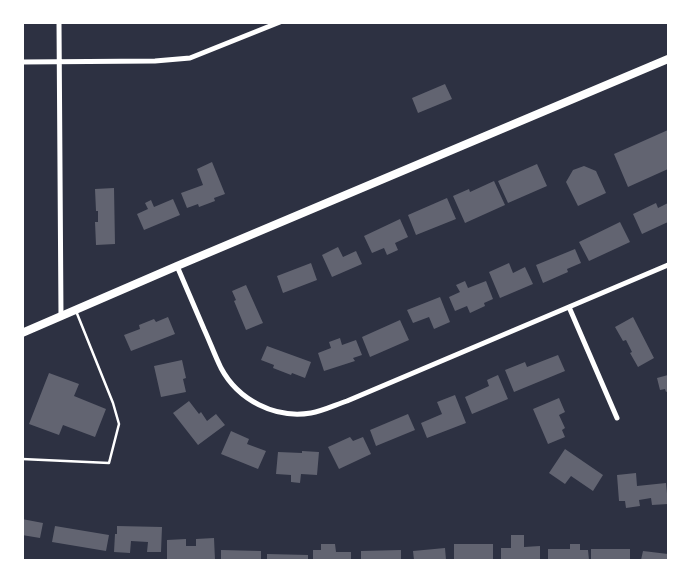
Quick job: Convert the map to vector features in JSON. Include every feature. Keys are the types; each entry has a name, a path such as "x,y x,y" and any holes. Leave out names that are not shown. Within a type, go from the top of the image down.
{"main road":[{"path":"22,333 668,59"}],"street":[{"path":"59,22 62,317"},
{"path":"22,62 155,61 190,58 280,22"},
{"path":"177,266 221,368 232,384 245,396 258,404 280,413 290,414 311,413 322,410 570,308 668,265"},
{"path":"570,308 618,418"}],"lane":[{"path":"22,459 110,463 119,424 113,403 75,310"}],"building":[{"path":"445,84 452,99 418,113 412,98"},
{"path":"668,130 668,169 628,187 614,154"},
{"path":"212,162 225,194 214,198 215,201 199,207 198,204 187,208 181,193 203,185 197,169"},
{"path":"537,164 547,186 508,203 498,181"},
{"path":"584,166 596,171 606,193 578,206 566,182 573,170"},
{"path":"494,181 505,205 465,223 453,196 469,189 470,192"},
{"path":"114,188 115,244 96,245 95,222 98,222 98,211 96,211 95,189"},
{"path":"447,198 456,219 416,235 408,215"},
{"path":"173,199 180,215 144,230 137,214 148,209 145,203 151,200 154,207"},
{"path":"656,203 658,208 668,203 668,222 642,234 633,214"},
{"path":"400,219 408,237 395,243 398,250 387,255 384,248 372,253 364,236"},
{"path":"620,222 630,242 589,261 579,242"},
{"path":"338,247 343,257 356,251 362,264 332,277 322,255"},
{"path":"575,249 581,263 567,269 568,272 543,283 536,265"},
{"path":"311,263 317,280 283,293 277,276"},
{"path":"509,263 513,273 525,267 533,284 500,298 489,272"},
{"path":"465,281 468,288 486,281 493,299 484,303 485,306 470,313 467,306 455,311 449,297 460,292 456,285"},
{"path":"246,285 263,323 246,330 232,291"},
{"path":"440,297 450,322 434,329 429,317 413,323 407,310"},
{"path":"168,317 175,334 131,351 124,335 140,329 139,325 154,319 156,322"},
{"path":"633,317 654,358 638,367 630,353 632,352 626,340 623,341 615,327"},
{"path":"400,320 409,340 370,357 362,337"},
{"path":"340,338 342,345 356,340 362,355 353,358 355,361 324,371 318,353 331,348 329,342"},
{"path":"267,346 311,362 305,378 273,368 274,365 261,360"},
{"path":"558,355 565,371 514,392 505,370 525,362 527,367"},
{"path":"182,360 186,378 183,379 186,392 161,397 154,366"},
{"path":"49,373 79,384 74,396 106,409 95,437 63,425 59,435 29,424"},
{"path":"498,375 508,399 472,414 465,397 489,386 487,380"},
{"path":"668,375 668,391 666,392 665,389 660,390 657,378"},
{"path":"455,395 466,423 427,438 421,423 442,414 437,402"},
{"path":"559,398 565,412 559,415 565,428 562,430 565,437 548,444 533,409"},
{"path":"189,401 199,414 201,412 207,421 216,414 225,425 198,445 173,413"},
{"path":"408,414 415,430 376,446 370,430"},
{"path":"231,431 249,439 247,444 266,451 258,469 221,454"},
{"path":"350,437 353,441 363,437 371,454 339,469 328,447"},
{"path":"565,449 603,475 593,491 571,476 565,484 549,473"},
{"path":"302,451 319,452 317,475 301,474 300,483 291,482 291,475 276,474 278,452 302,453"},
{"path":"636,473 637,486 666,483 668,504 652,505 651,498 639,500 640,506 626,508 625,501 619,501 617,475"},
{"path":"22,519 43,523 40,538 22,535"},
{"path":"55,526 109,535 106,551 52,542"},
{"path":"117,526 162,527 161,552 147,552 148,542 131,541 130,553 114,552"},
{"path":"511,535 524,535 524,547 540,546 540,560 501,560 501,548 511,548"},
{"path":"214,538 215,560 167,560 167,540 186,539 186,546 196,546 196,539"},
{"path":"321,544 335,544 336,552 351,552 351,560 313,560 313,550 321,550"},
{"path":"454,544 493,544 493,560 454,560"},
{"path":"570,544 580,544 580,550 588,550 589,560 548,560 548,549 570,549"},
{"path":"445,548 446,560 414,560 413,551"},
{"path":"591,549 630,549 630,560 591,560"},
{"path":"221,550 261,551 261,560 221,560"},
{"path":"401,550 401,560 361,560 361,551"},
{"path":"643,551 668,554 668,560 641,560"},
{"path":"267,554 308,555 308,560 267,560"}]}
